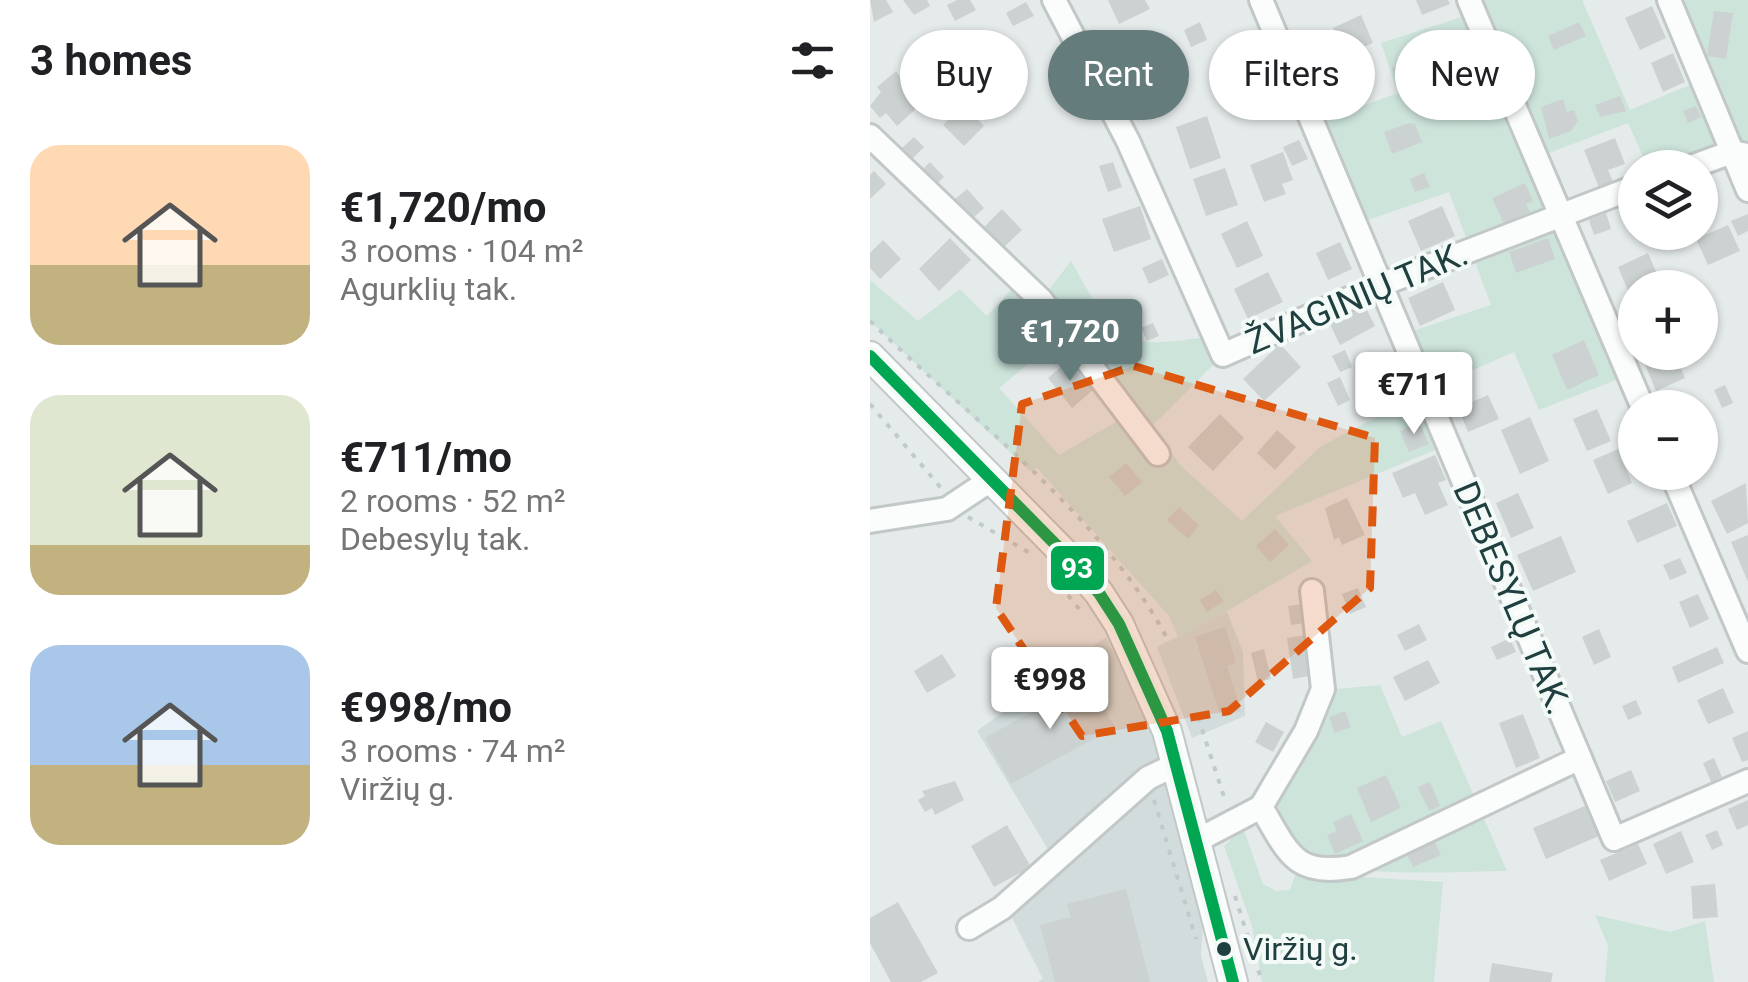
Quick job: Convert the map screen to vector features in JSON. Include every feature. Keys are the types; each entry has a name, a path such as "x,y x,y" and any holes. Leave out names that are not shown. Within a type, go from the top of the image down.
{"street":[{"name":"ŽVAGINIŲ TAK.","path":"1054,0 1128,141 1223,355 1380,286 1618,193"},
{"name":"DEBESYLŲ TAK.","path":"1261,0 1614,839 1748,781"},
{"path":"1469,0 1635,390"},
{"path":"1669,0 1740,153 1748,190"},
{"path":"870,136 1040,300 1158,454"},
{"path":"870,356 1100,593 1157,702 1178,764 1234,982"},
{"path":"870,521 933,513 956,505 992,479"},
{"path":"1679,490 1748,651"},
{"path":"1198,840 1234,825 1262,806 1306,731 1322,690 1312,591"},
{"path":"1262,806 1288,853 1301,865 1332,870 1351,867 1580,758"},
{"path":"969,928 1002,908 1148,778 1178,764"}],"path":[{"path":"870,321 1076,519 1129,580 1167,638"},
{"path":"870,404 956,505 994,536 1038,558"},
{"path":"1062,588 1086,618"},
{"path":"1198,717 1234,825"},
{"path":"1148,778 1183,894"},
{"path":"1230,882 1248,927 1262,982"}],"highlighted area":[{"path":"1134,366 1375,438 1370,588 1229,711 1082,736 996,608 1022,404"}],"shaded area":[{"path":"1227,612 1243,652 1245,716 1192,738 1157,647"},
{"path":"1106,637 1154,733 1203,920 1201,956 1208,982 1038,982 1043,979 1002,898 1052,856 977,731"}],"green space":[{"path":"1469,0 1582,0 1630,110 1709,77 1678,0 1748,0 1748,155 1740,137 1706,150 1640,150 1628,123 1536,158 1618,349 1618,370 1627,370 1629,375 1539,410 1514,352 1425,391 1447,445 1275,516 1312,561 1179,639 1169,616 1037,468 1030,471 870,321 870,280 918,321 960,289 987,316 1021,279 1041,300 1071,261 1100,310 1125,335 1159,342 1216,335 1223,355 1153,425 1179,464 1242,521 1320,447 1424,392 1401,335 1491,305 1449,192 1362,222 1321,121 1375,120 1375,101 1395,94 1395,120 1535,120 1535,30 1421,30 1474,13","holes":["1056,341 1072,341 1121,419 1059,455 999,388"]},
{"path":"1395,38 1395,84 1381,43"},
{"path":"1380,685 1402,737 1441,721 1507,871 1368,871 1317,860 1295,846 1275,795 1327,690"},
{"path":"1243,828 1263,884 1276,891 1290,890 1296,873 1443,882 1434,982 1262,982 1252,926 1224,846"},
{"path":"1595,915 1670,932 1705,921 1714,982 1605,982 1608,945"}],"building":[{"path":"870,0 886,0 893,12 874,22"},
{"path":"903,0 927,0 930,6 914,15"},
{"path":"970,0 976,10 955,21 947,5"},
{"path":"1108,0 1145,0 1150,9 1119,24"},
{"path":"1416,0 1448,0 1450,4 1422,15"},
{"path":"1026,2 1034,16 1013,26 1006,13"},
{"path":"1652,6 1666,38 1640,50 1625,18"},
{"path":"1714,11 1733,13 1726,59 1707,56"},
{"path":"1361,15 1367,30 1334,30"},
{"path":"1200,22 1207,40 1191,47 1189,30 1184,30"},
{"path":"1579,22 1586,36 1554,50 1548,36"},
{"path":"1673,53 1685,82 1663,92 1651,63"},
{"path":"896,71 900,77 900,120 904,120 897,126 886,113 880,118 870,106 881,92 877,87"},
{"path":"1620,96 1626,111 1600,117 1595,105"},
{"path":"1563,99 1567,112 1574,110 1578,121 1571,131 1549,139 1541,107"},
{"path":"1696,106 1701,117 1688,123 1683,111"},
{"path":"1207,116 1221,158 1190,169 1176,127"},
{"path":"948,120 979,120 984,126 964,146 943,125"},
{"path":"1415,124 1422,142 1392,154 1384,132"},
{"path":"914,137 924,147 912,159 902,148"},
{"path":"1615,138 1620,150 1618,166 1608,170 1614,184 1600,190 1584,150"},
{"path":"1299,140 1308,159 1292,166 1283,147"},
{"path":"1283,152 1293,180 1282,184 1286,194 1264,202 1250,165"},
{"path":"930,162 944,177 934,186 921,171"},
{"path":"1113,162 1122,187 1108,192 1099,166"},
{"path":"1225,168 1238,205 1206,216 1193,179"},
{"path":"874,171 886,184 870,199 870,175"},
{"path":"1424,173 1430,187 1415,192 1410,179"},
{"path":"1525,183 1533,201 1526,204 1530,212 1504,224 1492,198"},
{"path":"967,189 984,208 972,219 955,199"},
{"path":"1140,206 1151,239 1114,252 1102,219"},
{"path":"1442,206 1455,236 1421,251 1408,221"},
{"path":"1002,209 1022,230 1003,248 983,228"},
{"path":"1606,213 1611,229 1594,235 1589,220"},
{"path":"1748,214 1748,231 1738,236 1731,221"},
{"path":"1247,221 1263,256 1237,268 1221,234"},
{"path":"1728,225 1740,251 1708,265 1701,250 1718,250 1718,229"},
{"path":"950,238 971,260 939,291 919,269"},
{"path":"1548,238 1555,259 1516,273 1509,252"},
{"path":"883,240 901,259 880,279 870,268 870,253"},
{"path":"1340,242 1352,269 1328,280 1316,253"},
{"path":"1648,253 1655,270 1619,270 1618,267"},
{"path":"1162,259 1169,275 1149,284 1142,268"},
{"path":"1268,272 1283,302 1248,319 1234,289"},
{"path":"1443,282 1455,310 1420,326 1408,298"},
{"path":"1364,304 1375,326 1340,345 1329,322"},
{"path":"1153,323 1159,336 1147,341 1141,328"},
{"path":"1584,340 1599,375 1567,390 1552,355"},
{"path":"1280,344 1301,367 1264,401 1243,379"},
{"path":"1345,350 1352,367 1340,372 1332,356"},
{"path":"1068,361 1093,390 1072,408 1048,378"},
{"path":"1397,363 1410,393 1383,406 1369,375"},
{"path":"1647,370 1682,370 1685,378 1656,390"},
{"path":"1340,377 1350,400 1338,406 1327,383"},
{"path":"1725,385 1733,403 1722,408 1718,390 1714,390"},
{"path":"1488,395 1499,419 1468,432 1458,408"},
{"path":"1597,409 1611,441 1587,451 1573,419"},
{"path":"1220,414 1244,438 1213,471 1188,447"},
{"path":"1530,417 1549,461 1520,474 1501,430"},
{"path":"1419,422 1429,444 1409,452 1400,431"},
{"path":"1277,430 1296,447 1275,470 1257,453"},
{"path":"1618,449 1618,489 1608,494 1593,460"},
{"path":"1435,455 1446,480 1438,483 1448,505 1425,515 1415,493 1403,498 1392,473"},
{"path":"1126,463 1142,482 1125,496 1109,477"},
{"path":"1746,483 1748,523 1727,534 1711,501"},
{"path":"1518,493 1534,528 1511,538 1496,503"},
{"path":"1347,498 1365,535 1342,545 1339,537 1334,540 1325,508"},
{"path":"1667,503 1677,526 1637,543 1627,521"},
{"path":"1179,507 1199,525 1188,539 1167,520"},
{"path":"1275,529 1289,545 1270,562 1256,546"},
{"path":"1748,535 1748,582 1731,542"},
{"path":"1561,536 1576,572 1533,591 1517,555"},
{"path":"1680,558 1687,573 1670,580 1663,565"},
{"path":"1358,588 1366,607 1350,614 1342,594"},
{"path":"1216,590 1224,601 1207,612 1200,600"},
{"path":"1698,594 1709,619 1690,628 1679,602"},
{"path":"1310,603 1313,622 1291,625 1288,606"},
{"path":"1419,624 1427,640 1405,651 1397,635"},
{"path":"1225,627 1236,663 1227,666 1241,711 1221,717 1195,637"},
{"path":"1599,629 1611,657 1594,665 1582,637"},
{"path":"1307,635 1314,675 1293,679 1287,638"},
{"path":"1510,638 1516,652 1497,660 1491,647"},
{"path":"1717,647 1724,663 1678,683 1672,667"},
{"path":"1264,649 1271,679 1258,682 1251,653"},
{"path":"942,654 956,676 927,693 914,671"},
{"path":"1428,660 1440,683 1405,701 1393,677"},
{"path":"1089,680 1115,727 1011,784 985,738"},
{"path":"1723,688 1734,713 1708,724 1697,700"},
{"path":"1636,700 1642,714 1628,720 1622,706"},
{"path":"1345,711 1351,727 1335,733 1329,717"},
{"path":"1523,714 1540,758 1516,768 1499,723"},
{"path":"1266,722 1284,732 1273,752 1255,742"},
{"path":"1748,731 1748,760 1742,762 1732,738"},
{"path":"1714,758 1722,777 1711,782 1703,763"},
{"path":"1631,770 1640,791 1615,802 1606,781"},
{"path":"1386,775 1401,808 1371,822 1357,788"},
{"path":"955,781 964,800 935,815 932,808 925,812 918,800 925,796 922,791"},
{"path":"1430,782 1440,806 1429,811 1418,787"},
{"path":"1748,800 1748,825 1737,830 1728,809"},
{"path":"1587,805 1601,835 1546,859 1533,828"},
{"path":"1351,814 1363,841 1335,854 1327,835 1337,831 1333,822"},
{"path":"1007,825 1031,867 994,887 971,846"},
{"path":"1717,830 1723,845 1712,850 1705,835"},
{"path":"1681,831 1694,862 1666,874 1653,844"},
{"path":"1433,837 1441,855 1413,867 1405,850"},
{"path":"1638,844 1647,864 1609,881 1600,860"},
{"path":"1715,884 1718,917 1693,919 1691,886"},
{"path":"1126,889 1150,982 1055,982 1040,925 1071,917 1067,904"},
{"path":"898,902 938,973 921,982 891,982 870,943 870,918"},
{"path":"1492,963 1553,973 1551,982 1489,982"}],"transit line":[{"name":"93","path":"870,356 1063,552 1099,593 1119,624 1167,731 1233,982"}],"place":[{"name":"Viržių g.","path":"1224,949"}]}
